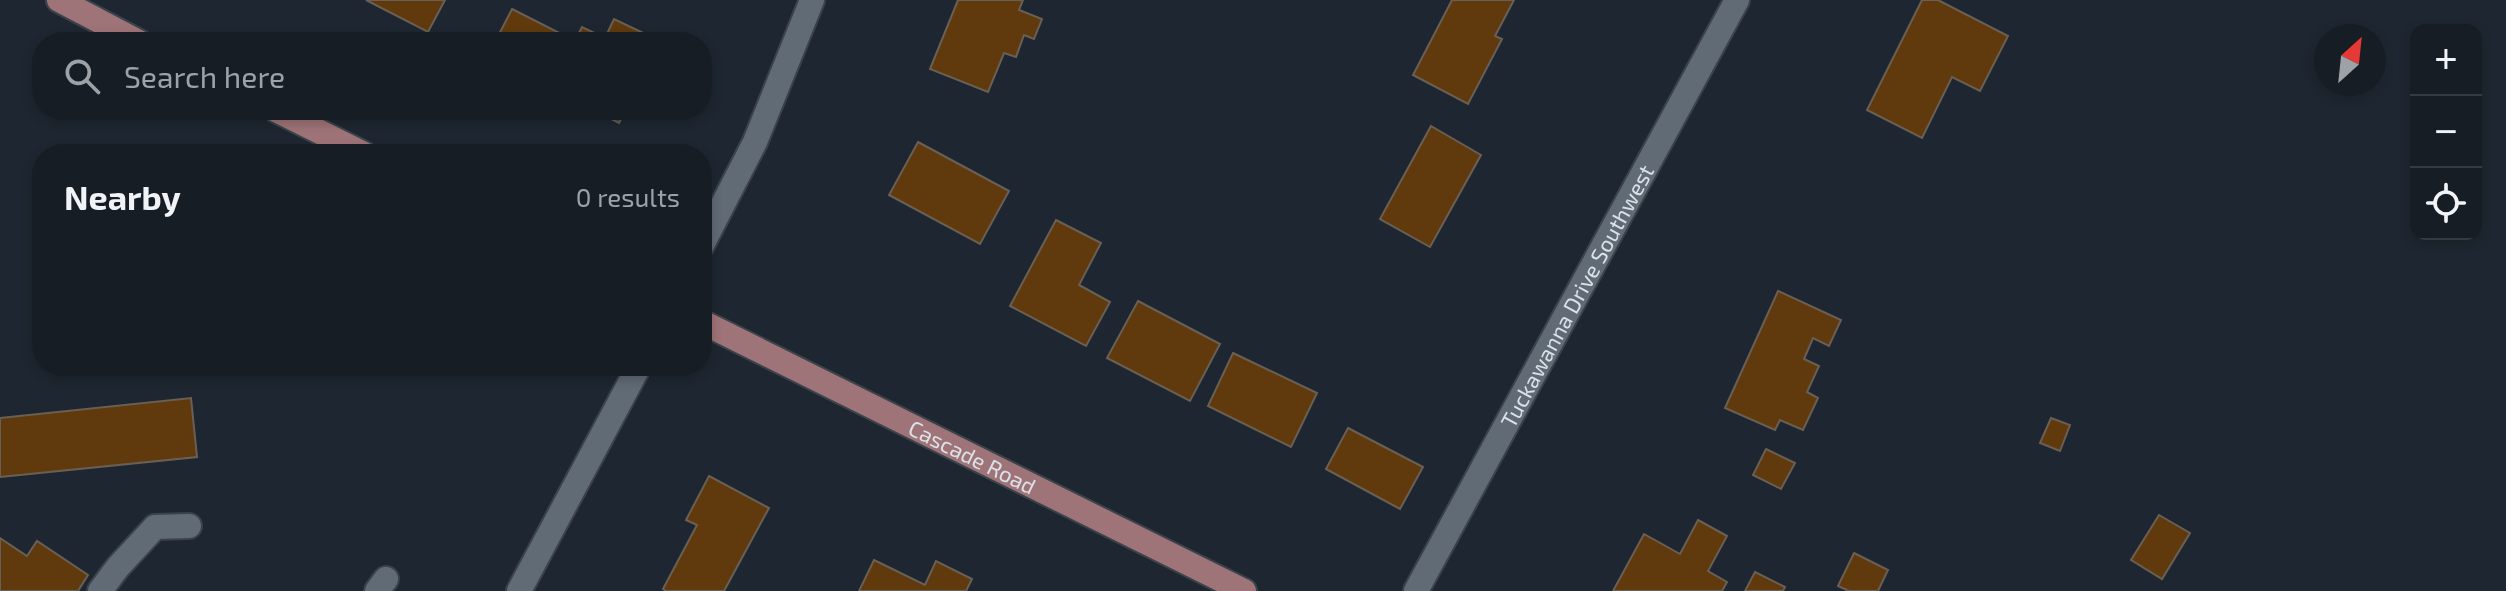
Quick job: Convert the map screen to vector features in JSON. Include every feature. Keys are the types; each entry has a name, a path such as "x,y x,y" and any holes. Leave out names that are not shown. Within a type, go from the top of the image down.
{"main road":[{"path":"59,0 120,32"},
{"path":"296,120 344,144"},
{"name":"Cascade Road","path":"712,327 1244,591"}],"street":[{"path":"712,226 755,142 812,0"},
{"name":"Tuckawanna Drive Southwest","path":"1416,591 1737,0"},
{"path":"519,591 634,376"},
{"path":"100,591 155,527 189,526"}],"building":[{"path":"366,0 445,0 428,32"},
{"path":"958,0 1023,0 1019,10 1042,19 1034,39 1024,35 1016,57 1004,53 988,92 930,69"},
{"path":"1452,0 1514,0 1495,36 1502,39 1468,104 1413,75"},
{"path":"1922,0 1938,0 2008,36 1980,91 1952,77 1922,138 1867,110"},
{"path":"512,9 557,32 500,32"},
{"path":"614,19 641,32 608,32"},
{"path":"1431,126 1481,155 1430,247 1380,219"},
{"path":"918,142 1009,191 980,244 889,195"},
{"path":"1056,220 1101,243 1079,285 1110,302 1086,346 1010,306"},
{"path":"1778,291 1841,320 1829,346 1813,338 1804,359 1819,366 1807,392 1818,398 1803,430 1780,420 1775,430 1725,408"},
{"path":"1138,301 1220,344 1190,401 1107,358"},
{"path":"1233,353 1317,393 1291,447 1208,406"},
{"path":"191,398 197,457 0,477 0,418"},
{"path":"2051,418 2070,425 2060,451 2040,443"},
{"path":"1348,428 1423,467 1400,509 1326,469"},
{"path":"1766,449 1795,463 1781,489 1753,475"},
{"path":"709,476 769,508 724,591 666,591 663,589 697,525 686,520"},
{"path":"2159,515 2190,533 2162,579 2131,560"},
{"path":"1698,520 1727,536 1708,571 1727,582 1722,591 1613,591 1644,534 1680,554"},
{"path":"0,538 27,556 37,541 88,575 78,591 0,591"},
{"path":"1854,553 1888,570 1878,591 1849,591 1838,586"},
{"path":"874,560 925,585 936,561 972,579 966,591 859,591"},
{"path":"1755,572 1785,587 1783,591 1745,591"}]}
